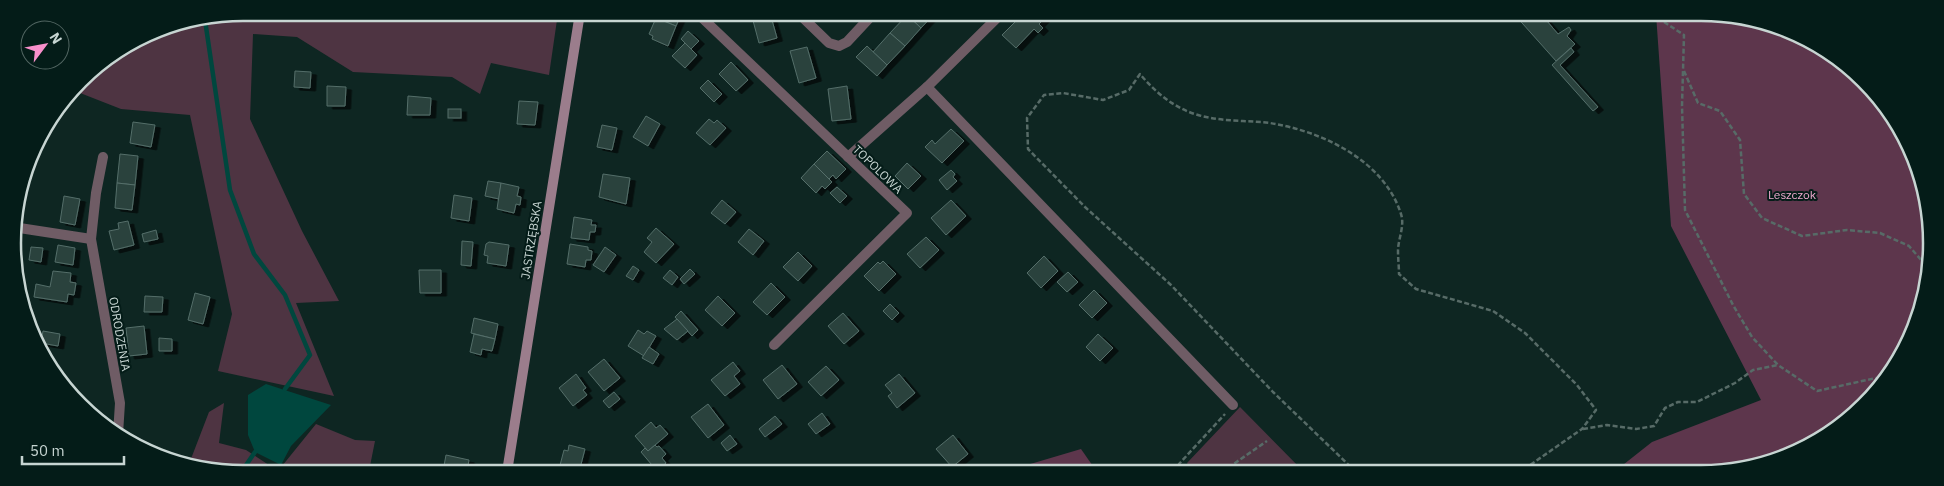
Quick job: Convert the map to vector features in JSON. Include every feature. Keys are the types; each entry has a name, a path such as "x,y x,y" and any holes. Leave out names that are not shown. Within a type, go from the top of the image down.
{"main road":[{"name":"JASTRZĘBSKA","path":"508,465 579,21"}],"street":[{"name":"TOPOLOWA","path":"705,21 906,213 774,345"},
{"path":"806,21 829,44 839,46 847,42 867,21"},
{"path":"848,157 927,86 994,21"},
{"path":"927,86 1233,405"},
{"name":"ODRODZENIA","path":"103,156 96,193 91,239 120,404 119,426"},
{"path":"22,228 91,239"}],"path":[{"path":"1664,22 1684,35 1682,106 1685,210 1733,305 1752,338 1778,365 1817,391 1877,378"},
{"path":"1684,70 1698,103 1720,111 1740,140 1744,194 1762,218 1802,236 1847,230 1880,233 1909,246 1922,261"},
{"path":"1349,465 1273,392 1170,285 1084,207 1028,149 1027,118 1044,96 1063,93 1103,100 1129,90 1140,74 1156,93 1182,109 1217,120 1267,123 1295,128 1318,135 1371,168 1388,189 1402,215 1398,250 1399,274 1416,290 1493,311 1525,333 1577,385 1596,410 1582,429 1530,465"},
{"path":"1582,429 1607,425 1636,429 1654,426 1665,408 1671,405 1678,402 1697,402 1735,383 1753,370 1778,365"},
{"path":"1180,465 1233,405"},
{"path":"1232,465 1267,441"}],"shaded area":[{"path":"243,21 557,21 549,75 491,63 480,94 452,77 353,72 297,37 253,34 250,119 302,231 339,301 296,303 334,396 218,371 232,314 190,115 121,109 80,93 108,67 145,44 172,33 214,23"},
{"path":"266,384 331,405 291,446 281,465 255,452 248,435 248,395"},
{"path":"224,403 219,443 246,450 269,465 214,463 191,458 209,412"},
{"path":"1240,407 1297,465 1188,465 1187,463"},
{"path":"316,424 355,440 375,441 370,465 283,465"}],"green space":[{"name":"Leszczok","path":"1656,21 1730,23 1772,33 1812,51 1847,76 1877,108 1900,145 1915,186 1922,228 1921,272 1911,314 1893,354 1868,389 1847,410 1812,435 1786,448 1730,463 1623,465 1652,442 1761,400 1671,226"},
{"path":"1081,449 1092,465 1027,465"}],"building":[{"path":"655,21 664,21 676,26 668,46 652,39 653,36 649,34"},
{"path":"664,21 678,21 676,26"},
{"path":"753,21 772,21 777,38 759,43"},
{"path":"901,21 913,21 921,28 905,46 890,33"},
{"path":"913,21 928,21 921,28"},
{"path":"1016,21 1042,21 1039,24 1043,28 1038,33 1034,29 1016,48 1002,35"},
{"path":"1520,21 1547,21 1558,34 1569,27 1571,30 1567,36 1575,44 1556,61"},
{"path":"688,31 699,41 691,49 681,39"},
{"path":"890,33 905,46 887,65 873,52"},
{"path":"685,43 697,55 685,68 672,56"},
{"path":"867,46 887,65 877,76 856,57"},
{"path":"807,47 816,78 799,83 790,51"},
{"path":"1571,48 1574,52 1560,65 1598,107 1593,111 1552,65"},
{"path":"731,62 748,80 736,91 719,74"},
{"path":"295,71 311,72 310,88 294,87"},
{"path":"708,80 722,94 714,102 700,88"},
{"path":"327,86 346,87 345,106 327,106"},
{"path":"847,86 851,119 832,121 828,89"},
{"path":"408,96 431,98 430,115 407,115"},
{"path":"519,101 538,102 535,125 517,124"},
{"path":"448,109 461,109 461,118 448,118"},
{"path":"646,116 660,124 648,146 633,137"},
{"path":"709,119 714,123 717,120 726,128 710,145 696,133"},
{"path":"133,122 155,125 151,147 130,143"},
{"path":"602,125 617,128 612,150 597,147"},
{"path":"951,129 964,141 942,163 925,147 932,140 935,144"},
{"path":"827,151 846,169 836,179 833,175 829,179 814,164"},
{"path":"120,154 138,156 135,185 117,183"},
{"path":"907,163 921,176 908,189 895,176"},
{"path":"814,164 832,182 825,189 822,186 816,193 801,178"},
{"path":"951,170 955,174 953,177 957,181 947,190 939,180"},
{"path":"603,174 630,178 626,204 599,197"},
{"path":"488,181 501,183 499,199 485,196"},
{"path":"117,183 135,185 132,210 115,208"},
{"path":"501,183 519,187 517,196 521,197 520,205 516,204 514,213 497,209"},
{"path":"837,187 847,196 840,203 830,193"},
{"path":"454,195 472,198 469,221 451,218"},
{"path":"64,196 80,199 75,225 60,222"},
{"path":"722,200 736,212 725,224 711,213"},
{"path":"951,200 966,216 946,235 931,218"},
{"path":"574,217 592,220 591,225 596,225 595,232 590,232 589,240 571,238"},
{"path":"128,221 134,245 114,250 109,231 119,229 118,223"},
{"path":"656,228 674,244 656,263 644,252 652,242 647,238"},
{"path":"749,229 764,241 753,255 738,242"},
{"path":"156,230 158,239 144,242 142,234"},
{"path":"926,237 939,250 920,268 907,254"},
{"path":"462,241 473,242 471,266 461,265"},
{"path":"489,242 509,245 506,266 487,263 488,256 484,255 486,244"},
{"path":"570,244 588,247 588,250 592,251 591,260 586,260 585,267 567,264"},
{"path":"58,245 75,248 73,265 55,262"},
{"path":"31,247 43,248 41,262 29,260"},
{"path":"605,247 616,255 604,272 593,265"},
{"path":"798,252 812,266 798,281 783,267"},
{"path":"1044,256 1058,271 1041,288 1027,273"},
{"path":"883,261 896,274 879,291 864,276 878,262 880,264"},
{"path":"633,266 639,270 633,280 626,276"},
{"path":"690,269 695,274 684,284 680,279"},
{"path":"419,270 441,270 441,293 420,293"},
{"path":"670,270 678,277 672,285 663,278"},
{"path":"53,271 71,273 70,282 76,283 74,295 68,294 67,302 34,297 36,284 50,287"},
{"path":"1068,272 1078,282 1067,292 1057,282"},
{"path":"771,283 785,297 767,315 753,302"},
{"path":"1094,290 1107,303 1092,318 1079,305"},
{"path":"195,293 210,297 203,324 188,320"},
{"path":"145,296 163,297 162,312 144,312"},
{"path":"718,296 735,313 722,326 705,310"},
{"path":"890,304 899,313 892,320 883,311"},
{"path":"681,311 698,330 692,336 675,317"},
{"path":"843,313 859,331 844,344 828,326"},
{"path":"474,318 498,324 495,339 471,333"},
{"path":"677,319 688,331 677,340 664,329"},
{"path":"144,326 147,354 129,356 126,328"},
{"path":"638,330 644,334 647,331 656,336 644,356 628,346"},
{"path":"43,331 60,334 58,346 46,344 42,337"},
{"path":"474,334 495,339 492,351 482,349 481,355 470,352"},
{"path":"1098,334 1113,348 1100,361 1086,347"},
{"path":"159,338 172,339 172,351 159,351"},
{"path":"649,347 659,354 653,364 642,358"},
{"path":"604,359 620,378 604,391 588,372"},
{"path":"733,362 740,371 734,376 740,384 725,396 711,380"},
{"path":"782,365 797,384 778,399 763,380"},
{"path":"826,366 839,380 821,396 808,382"},
{"path":"576,374 586,388 583,390 587,395 573,406 559,388"},
{"path":"899,374 915,393 897,408 888,396 892,393 885,385"},
{"path":"614,392 620,399 609,408 603,401"},
{"path":"708,404 724,425 708,438 691,417"},
{"path":"822,413 830,424 816,434 808,424"},
{"path":"775,416 782,424 765,437 759,429"},
{"path":"651,422 656,428 660,425 668,434 648,451 635,436"},
{"path":"730,435 737,444 727,451 721,443"},
{"path":"953,435 968,454 954,465 950,465 936,449"},
{"path":"569,445 585,449 581,465 560,465 564,450 568,451"},
{"path":"655,445 659,446 666,454 662,458 666,463 664,465 652,465 641,452 645,448 648,451"},
{"path":"446,455 469,460 468,465 444,465"}],"waterway":[{"path":"206,25 230,190 254,254 285,295 310,355 285,389"},
{"path":"246,465 255,452"}]}
